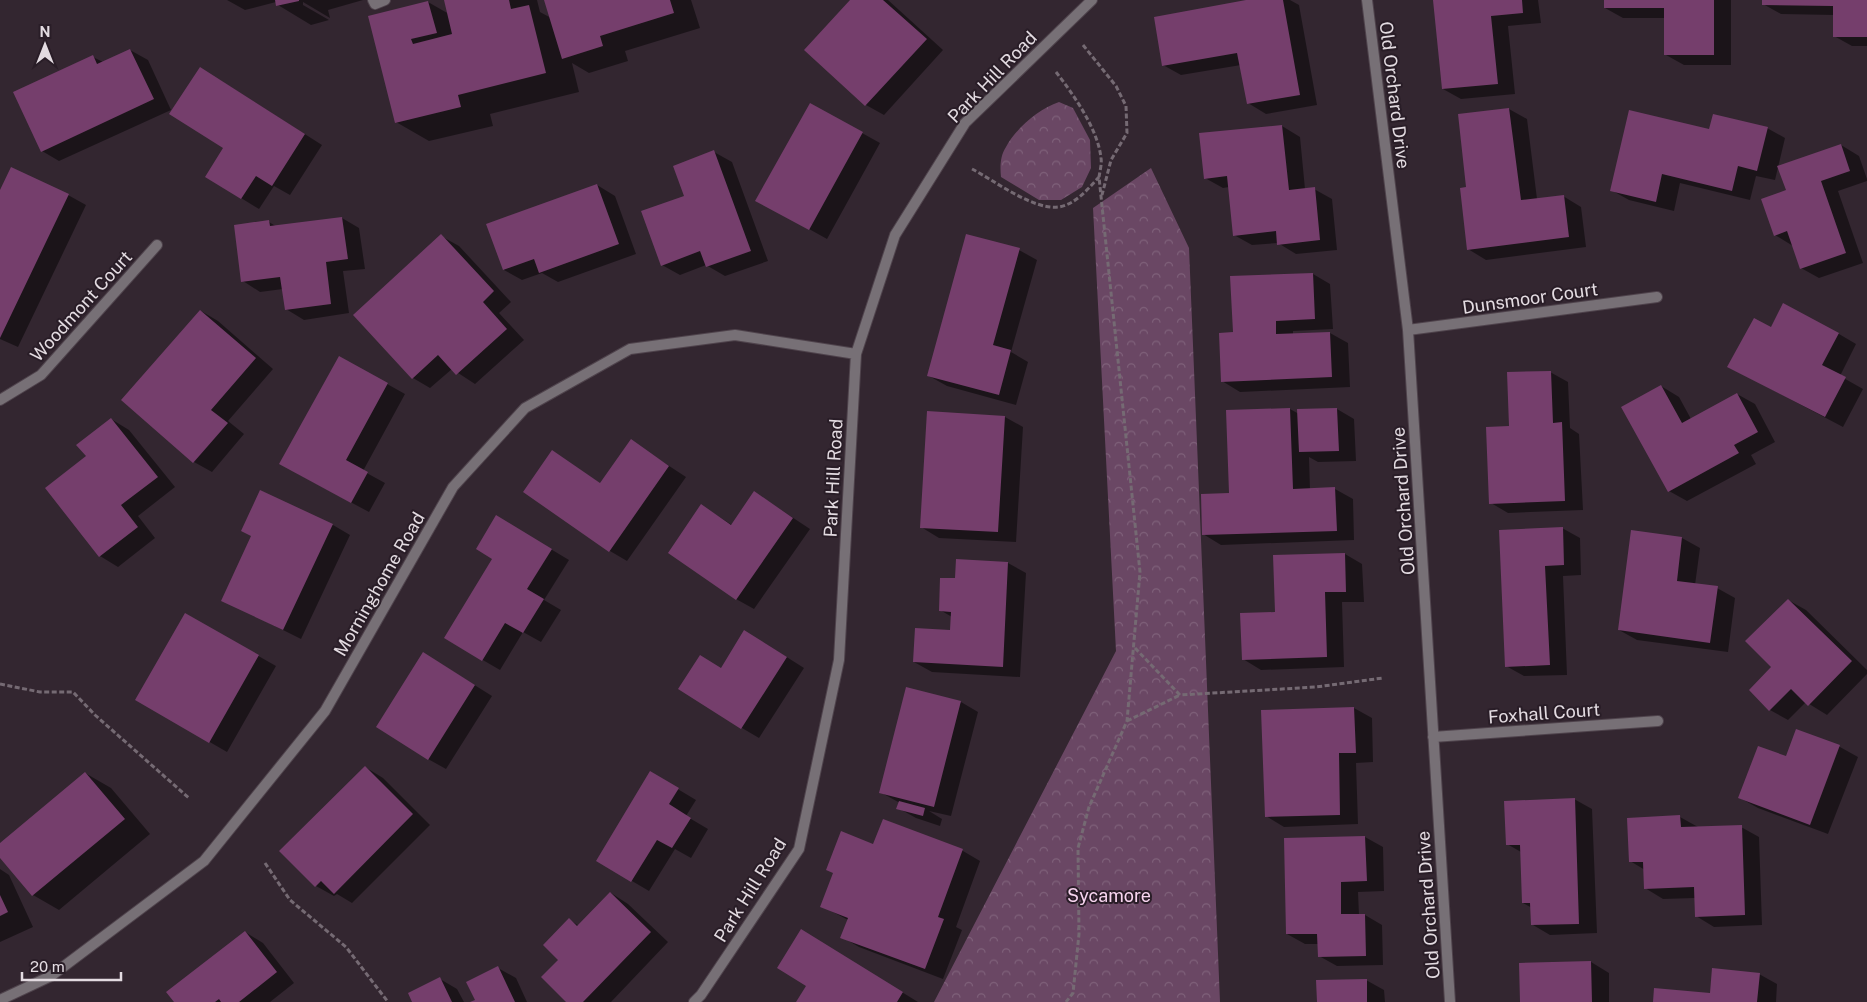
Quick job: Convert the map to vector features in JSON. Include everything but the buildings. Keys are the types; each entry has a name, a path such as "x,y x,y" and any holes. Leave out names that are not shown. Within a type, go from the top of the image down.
{"street":[{"path":"373,0 375,4 385,0"},
{"name":"Park Hill Road","path":"694,1002 701,995 799,850 839,660 856,354 895,235 965,123 1092,0"},
{"name":"Old Orchard Drive","path":"1367,0 1408,330 1450,1002"},
{"name":"Woodmont Court","path":"0,400 41,375 157,245"},
{"name":"Dunsmoor Court","path":"1408,330 1657,298"},
{"name":"Morninghome Road","path":"0,1000 51,976 204,860 325,711 453,487 525,408 630,349 735,335 856,354"},
{"name":"Foxhall Court","path":"1433,737 1658,721"}],"path":[{"path":"1083,45 1116,86 1126,106 1126,133 1111,160 1101,198"},
{"path":"1056,72 1070,90 1090,126 1101,158 1099,177 1140,572 1127,721 1089,807 1078,848 1079,934 1073,993 1066,1002"},
{"path":"972,169 1037,204 1059,207 1082,196 1099,177"},
{"path":"1134,648 1180,695"},
{"path":"1127,721 1180,695 1316,687 1383,678"},
{"path":"0,684 40,692 73,692 95,715 190,799"},
{"path":"265,863 290,900 346,947 388,1002"}],"green space":[{"path":"1059,102 1073,108 1090,140 1091,168 1082,187 1061,200 1039,200 1001,177 1002,158 1004,150 1022,126 1044,109"},
{"name":"Sycamore","path":"1151,168 1189,248 1220,1002 934,1002 1116,651 1093,208"}]}
